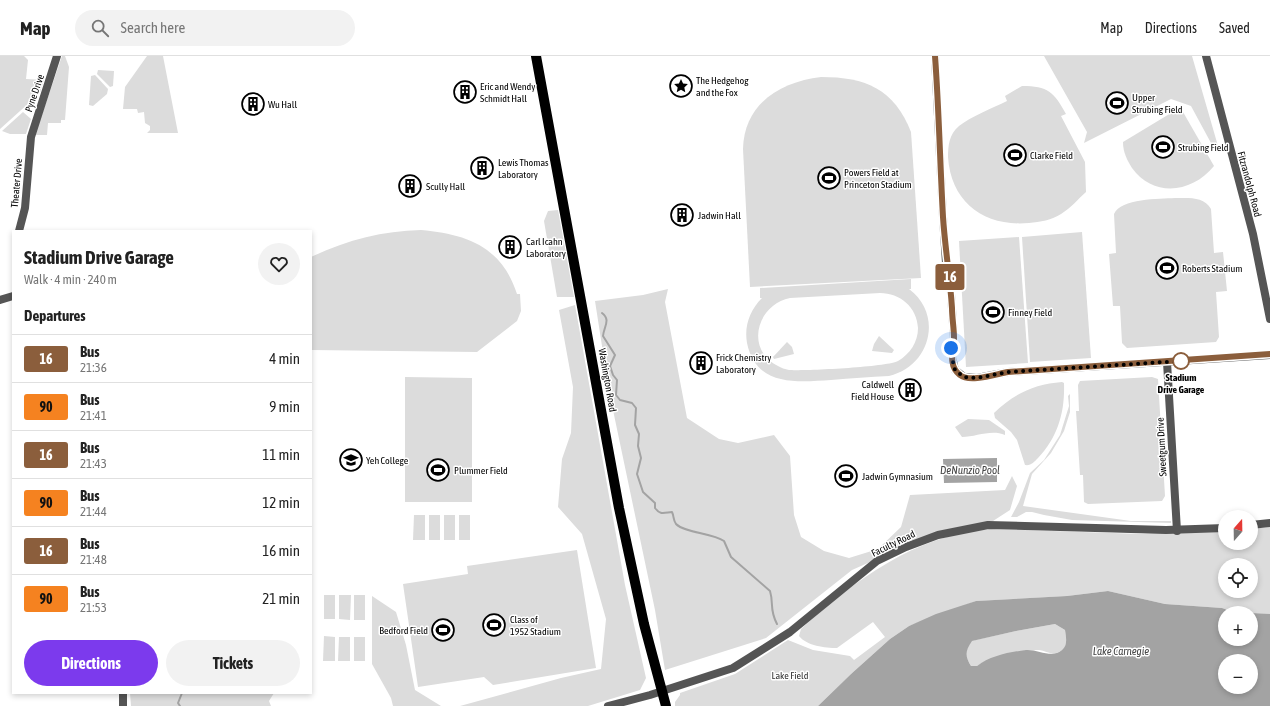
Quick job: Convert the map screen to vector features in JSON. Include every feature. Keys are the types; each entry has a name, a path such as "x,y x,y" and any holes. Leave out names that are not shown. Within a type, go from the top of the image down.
{"main road":[{"name":"Washington Road","path":"536,56 619,508 644,624 661,692 666,706"}],"street":[{"name":"Pyne Drive","path":"31,137 57,56"},
{"path":"935,56 943,217 946,263 950,279 954,339 952,358 955,370 964,377 977,378 1008,372 1270,354"},
{"name":"Fitzrandolph Road","path":"1206,56 1252,230 1270,319"},
{"name":"Theater Drive","path":"19,230 25,208 31,137"},
{"path":"0,300 12,296"},
{"name":"Sweetgum Drive","path":"1166,362 1177,530"},
{"path":"1258,524 1270,523"},
{"name":"Faculty Road","path":"608,706 661,692 719,674 750,658 790,632 872,564 896,551 926,539 956,530 988,525 1177,530 1218,528"},
{"path":"123,694 123,706"}],"green space":[{"path":"0,56 24,56 28,60 26,79 44,80 40,93 0,129"},
{"path":"62,56 65,56 69,67 65,120 61,120 61,123 48,123 47,135 35,135"},
{"path":"147,56 163,56 178,133 147,133 150,130 150,126 145,123 144,112 138,113 137,109 123,109 125,87"},
{"name":"Upper Strubing Field","path":"1044,56 1192,56 1220,153 1211,143 1191,106 1171,99 1084,143 1087,132"},
{"path":"98,70 114,71 113,86 110,87 97,74"},
{"path":"95,75 108,89 107,94 93,106 89,105 91,76"},
{"name":"Powers Field at Princeton Stadium","path":"821,77 852,80 865,83 876,88 896,105 904,117 911,132 921,278 750,287 743,149 745,133 750,119 757,108 767,98 792,84"},
{"name":"Clarke Field","path":"1022,86 1031,86 1044,89 1054,95 1062,106 1066,114 1061,116 1085,162 1086,192 1068,209 1054,218 1029,223 1013,223 998,221 985,216 973,209 963,199 956,187 951,173 948,149 951,136 959,126 975,116 1007,101 1005,96"},
{"name":"Strubing Field","path":"1176,110 1183,112 1214,166 1195,182 1173,188 1162,188 1141,178 1132,168 1128,162 1123,142"},
{"path":"23,112 31,119 26,134 10,134 2,131"},
{"name":"Roberts Stadium","path":"1175,198 1200,200 1211,209 1214,253 1223,252 1227,291 1216,292 1219,337 1216,342 1127,348 1122,343 1120,306 1113,306 1109,254 1116,253 1114,214 1124,205 1132,202 1151,199"},
{"path":"558,210 574,297 557,297 544,221 548,211"},
{"path":"421,230 453,235 481,246 492,254 502,265 517,294 520,294 521,311 517,321 477,352 312,350 312,257 351,241 379,234"},
{"path":"1082,232 1091,358 1030,362 1022,237"},
{"name":"Finney Field","path":"1019,237 1028,363 966,367 959,241"},
{"path":"911,279 911,289 909,289 920,300 926,312 929,326 928,339 923,351 914,362 903,371 889,376 805,381 780,379 769,375 759,368 752,357 747,343 747,324 751,313 762,298 760,298 760,288","holes":["880,293 901,299 906,303 911,308 917,320 918,333 915,343 910,351 898,361 863,367 789,370 779,367 768,359 761,350 758,339 759,329 763,318 769,309 778,302 790,298"]},
{"path":"668,289 665,302 687,418 719,439 738,443 774,435 790,456 794,515 801,537 824,551 849,558 878,549 901,527 910,495 1005,490 1012,476 1017,486 1010,510 993,521 940,531 852,570 766,638 665,670 655,610 609,391 595,301 643,295"},
{"path":"575,305 625,585 646,678 640,690 588,706 460,706 561,678 601,669 606,619 582,534 558,507 562,459 571,433 573,387 559,310"},
{"path":"879,336 894,350 892,353 872,351"},
{"path":"787,342 792,347 794,354 774,359 773,357"},
{"name":"Plummer Field","path":"405,377 472,378 472,502 405,502"},
{"path":"1152,377 1158,379 1165,496 1162,501 1088,504 1084,502 1083,475 1080,475 1076,411 1079,411 1078,385 1080,381"},
{"path":"1064,383 1063,404 1059,424 1051,442 1034,462 1025,465 1017,440 1011,432 995,418 994,413 1009,400 1025,391 1043,385"},
{"path":"1070,394 1070,412 1064,431 1051,453 1032,474 1023,506 1131,521 1171,521 1171,523 1072,520 1032,512 1026,512 1017,517 1011,517 1019,502 1030,473 1044,460 1060,435 1069,406 1068,396"},
{"path":"968,419 989,420 1005,431 1005,435 1000,433 989,433 962,437 955,427"},
{"path":"414,515 425,515 425,540 413,540"},
{"path":"429,515 440,515 440,540 429,540"},
{"path":"444,515 455,515 455,540 444,540"},
{"path":"459,515 470,515 470,540 459,540"},
{"name":"Lake Field","path":"1270,527 1270,614 1258,614 1258,606 1218,606 1218,608 1165,604 1108,591 1067,596 976,601 909,626 890,639 818,706 675,706 675,702 680,693 735,674 788,640 813,650 850,656 854,660 885,637 873,622 837,648 822,647 807,642 799,636 801,629 865,577 911,550 936,540 963,533 990,529 1142,534 1218,531 1218,550 1258,550 1258,528"},
{"path":"577,550 596,668 493,685 484,677 418,687 403,584 468,574 467,566"},
{"path":"324,595 335,595 335,619 324,619"},
{"path":"339,595 351,595 350,620 339,619"},
{"path":"354,595 365,595 365,620 354,620"},
{"path":"372,596 396,612 406,645 415,690 441,706 393,706 391,698 372,664"},
{"path":"1055,624 1065,630 1066,635 1065,646 1059,652 1050,653 1032,650 1015,652 977,666 971,666 966,654 971,641"},
{"path":"324,636 335,637 335,661 323,661"},
{"path":"339,637 350,637 350,661 338,661"},
{"path":"354,637 365,637 365,661 354,661"},
{"path":"130,694 273,694 269,701 271,706 131,706"}],"water":[{"name":"DeNunzio Pool","path":"997,458 997,482 944,483 943,459"},
{"name":"Lake Carnegie","path":"1108,591 1165,604 1218,608 1218,646 1258,646 1258,613 1270,614 1270,706 818,706 890,639 909,626 936,614 976,601 1067,596","holes":["1055,624 1065,630 1065,646 1058,653 1049,654 1031,650 1013,652 994,657 977,666 971,666 968,659 967,651 972,641"]}],"waterway":[{"path":"602,313 607,321 603,336 615,355 610,366 613,375 617,380 616,395 620,400 632,403 636,408 635,425 639,434 638,446 641,458 637,474 643,492 655,503 655,508 658,512 672,512 676,524 680,527 713,536 724,541 731,557 770,591 772,610 777,624"},
{"path":"180,706 178,703 182,694"}],"bus line":[{"name":"16","path":"935,56 946,263 950,279 954,339 951,348 955,370 960,375 964,377 981,378 1008,372 1270,354"}],"place":[{"name":"The Hedgehog and the Fox","path":"681,86"},
{"name":"Eric and Wendy Schmidt Hall","path":"465,92"},
{"name":"Upper Strubing Field","path":"1117,103"},
{"name":"Wu Hall","path":"253,104"},
{"name":"Strubing Field","path":"1163,147"},
{"name":"Clarke Field","path":"1015,155"},
{"name":"Lewis Thomas Laboratory","path":"482,168"},
{"name":"Powers Field at Princeton Stadium","path":"829,178"},
{"name":"Scully Hall","path":"410,186"},
{"name":"Jadwin Hall","path":"682,215"},
{"name":"Carl Icahn Laboratory","path":"510,247"},
{"name":"Roberts Stadium","path":"1167,268"},
{"name":"Finney Field","path":"993,312"},
{"name":"Stadium Drive Garage","path":"1181,361"},
{"name":"Frick Chemistry Laboratory","path":"701,363"},
{"name":"Caldwell Field House","path":"910,390"},
{"name":"Yeh College","path":"351,460"},
{"name":"Plummer Field","path":"438,470"},
{"name":"Jadwin Gymnasium","path":"846,476"},
{"name":"Class of 1952 Stadium","path":"494,625"},
{"name":"Bedford Field","path":"443,630"}],"route":[{"path":"951,348 955,370 964,377 977,378 1008,372 1181,361"}]}
